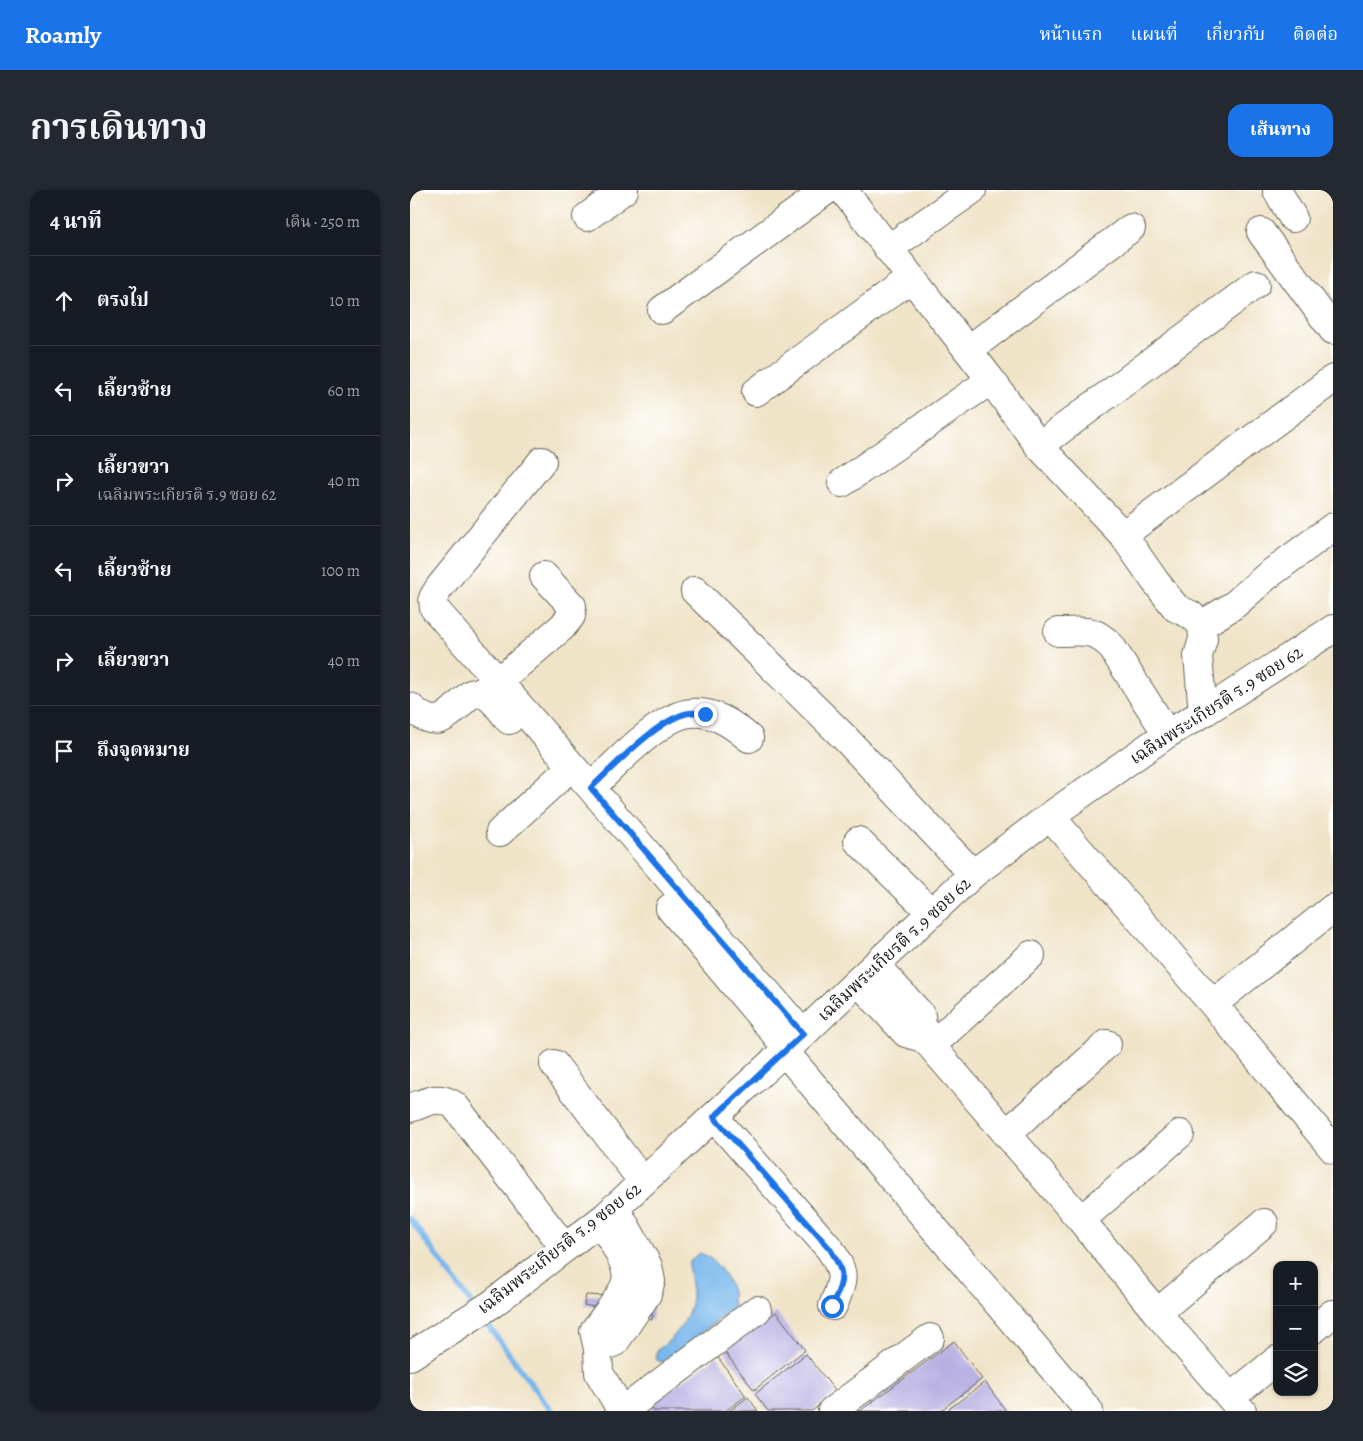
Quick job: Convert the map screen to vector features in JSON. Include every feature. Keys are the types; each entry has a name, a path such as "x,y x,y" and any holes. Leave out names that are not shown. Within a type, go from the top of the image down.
{"street":[{"path":"587,217 624,190"},
{"path":"662,310 827,190"},
{"path":"843,190 991,380 1039,446 1123,535 1176,608 1191,615 1202,625 1203,640 1198,656 1203,713"},
{"path":"888,249 972,190"},
{"path":"1277,190 1293,218"},
{"path":"968,350 1131,228"},
{"path":"1261,232 1333,330"},
{"path":"756,392 911,278"},
{"path":"1039,446 1256,284"},
{"path":"1123,535 1333,379"},
{"path":"842,483 991,380"},
{"path":"542,461 439,588 433,598 434,608 591,788 792,1045 1089,1411"},
{"path":"1202,625 1234,605 1267,576 1333,527"},
{"path":"499,681 562,627 571,616 572,606 544,576"},
{"path":"695,591 845,738 973,874"},
{"name":"เฉลิมพระเกียรติ ร.9 ซอย 62","path":"410,1356 492,1304 608,1214 792,1045 973,874 1050,816 1167,734 1333,630"},
{"path":"1058,632 1089,632 1100,635 1111,646 1167,734"},
{"path":"410,707 424,718 432,721 439,720 471,694 476,692 485,694 792,1045"},
{"path":"591,788 636,745 673,718 690,713 705,714 724,719 749,738"},
{"path":"500,832 558,778"},
{"path":"1050,816 1213,1004 1333,1149"},
{"path":"858,841 932,913"},
{"path":"1213,1004 1333,908"},
{"path":"927,1042 1031,955"},
{"path":"867,973 921,1015 927,1042 1081,1220 1157,1314 1236,1404 1273,1364"},
{"path":"1006,1134 1107,1044"},
{"path":"554,1064 643,1182"},
{"path":"410,1108 436,1099 448,1101 456,1106 565,1248"},
{"path":"714,1117 830,1249 840,1264 843,1276 832,1306"},
{"path":"1081,1220 1180,1134"},
{"path":"608,1214 648,1266 651,1281 647,1294 615,1342 598,1348 599,1373 622,1411 757,1310"},
{"path":"1157,1314 1264,1223"},
{"path":"832,1411 930,1338"}],"water":[{"path":"700,1253 715,1262 723,1272 732,1290 732,1303 736,1306 664,1362 658,1361 656,1358 657,1350 676,1333 689,1311 692,1295 689,1263"}],"building":[{"path":"586,1295 654,1298 652,1320 584,1305"},
{"path":"776,1312 805,1350 754,1390 724,1351"},
{"path":"954,1341 982,1379 940,1411 860,1411"},
{"path":"806,1354 836,1392 812,1411 768,1411 755,1394"},
{"path":"717,1356 746,1396 725,1411 654,1411 650,1405"},
{"path":"985,1382 1006,1411 946,1411"},
{"path":"748,1397 758,1411 729,1411"}],"waterway":[{"path":"410,1219 474,1307"},
{"path":"482,1317 551,1411"}],"route":[{"path":"705,714 690,713 673,718 636,745 591,788 803,1034 714,1117 830,1249 840,1264 843,1276 832,1306"}]}
